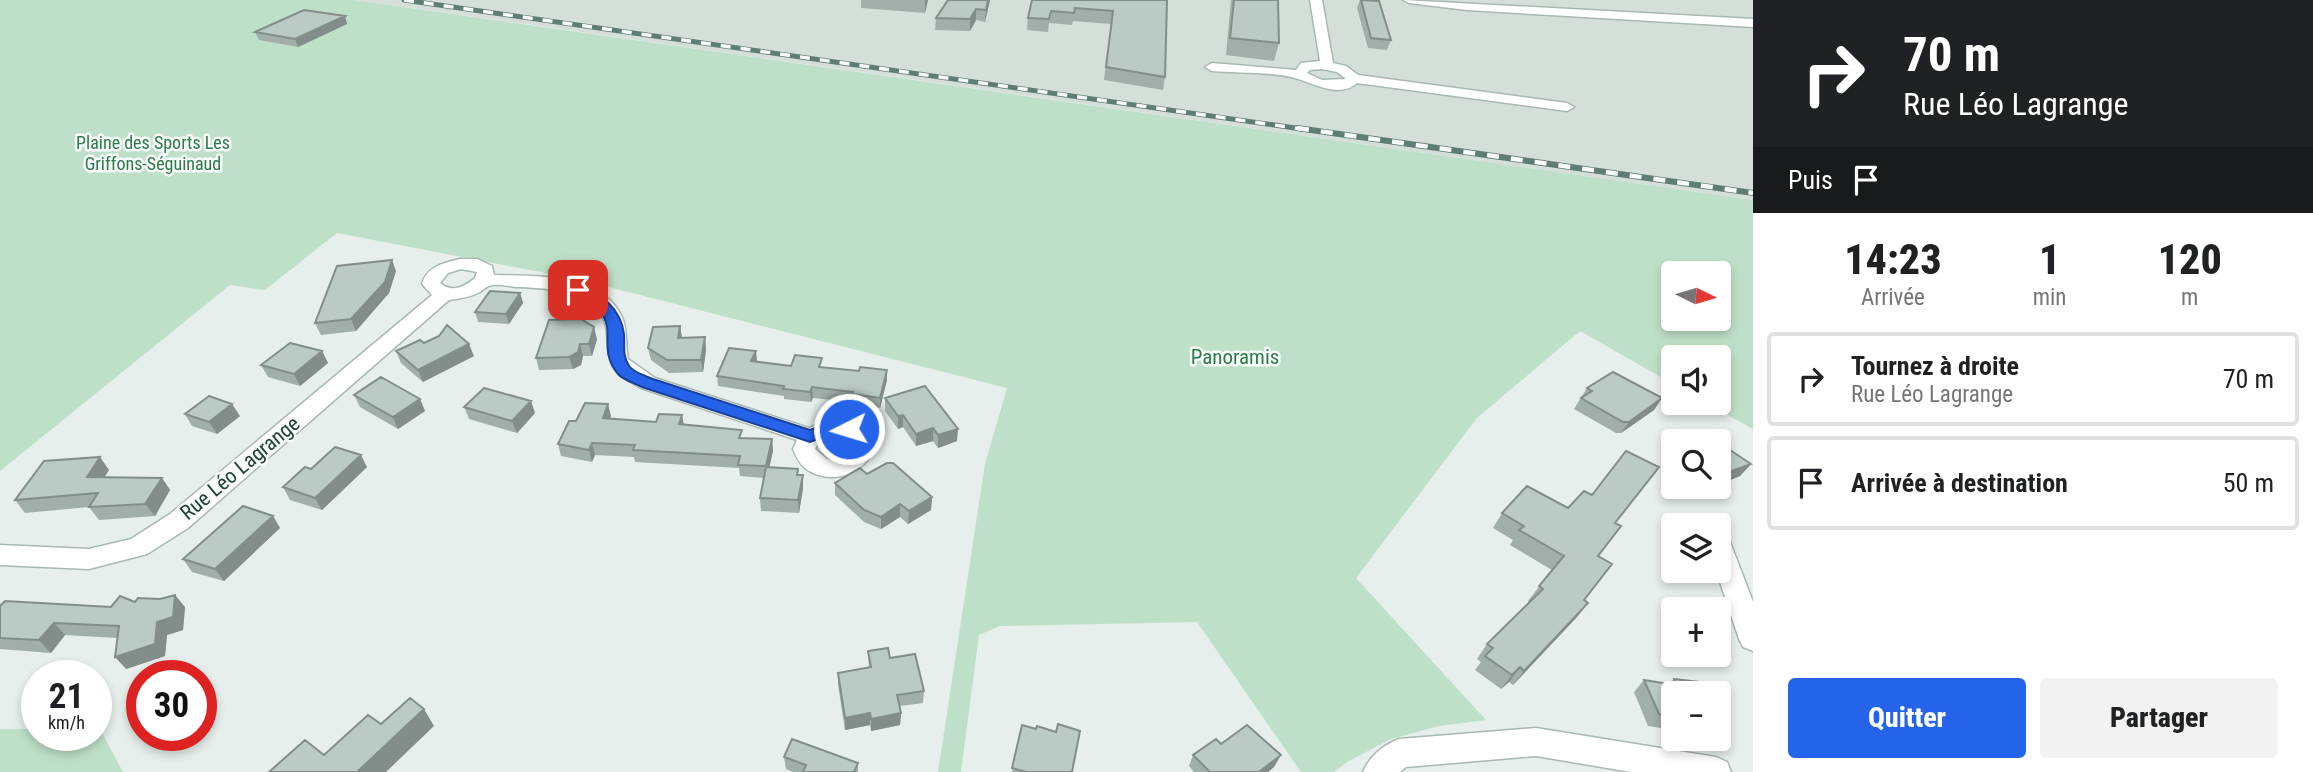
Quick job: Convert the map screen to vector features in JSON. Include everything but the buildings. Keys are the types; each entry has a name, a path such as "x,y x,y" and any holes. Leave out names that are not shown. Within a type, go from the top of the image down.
{"street":[{"path":"1316,0 1327,63 1322,65"},
{"path":"1409,0 1467,7 1753,23"},
{"path":"1299,74 1306,66 1322,65 1341,69 1354,79 1567,107"},
{"path":"1212,67 1299,74 1324,86 1347,85 1354,79"},
{"path":"469,263 483,267 486,271 484,280 472,289 444,293 437,292 431,284 436,274 451,266 469,263"},
{"path":"484,280 554,285 578,290 598,300 611,314 616,333 615,353 624,372 648,383 810,436"},
{"name":"Rue Léo Lagrange","path":"0,555 89,559 138,547 179,521 444,293"},
{"path":"1731,578 1753,639"},
{"path":"1378,772 1399,752 1536,742 1716,772"}],"shaded area":[{"path":"354,0 1753,0 1753,200 547,27"}],"green space":[{"name":"Panoramis","path":"0,0 354,0 1753,200 1753,429 1728,415 1731,415 1731,345 1661,345 1661,377 1580,331 1477,418 1356,578 1486,720 1439,726 1391,739 1347,762 1334,772 1301,772 1197,622 1000,626 979,635 961,772 938,772 985,464 1007,388 577,279 337,233 265,290 230,285 0,471"},
{"path":"0,729 21,729 21,751 112,751 123,772 0,772"}],"railway":[{"path":"404,0 1309,130"},
{"path":"1297,128 1753,193"}],"route":[{"path":"578,290 598,300 611,314 616,333 615,353 624,372 648,383 810,436 824,428 849,429"}],"park label":[{"name":"Plaine des Sports Les Griffons-Séguinaud","path":"153,153"}]}
